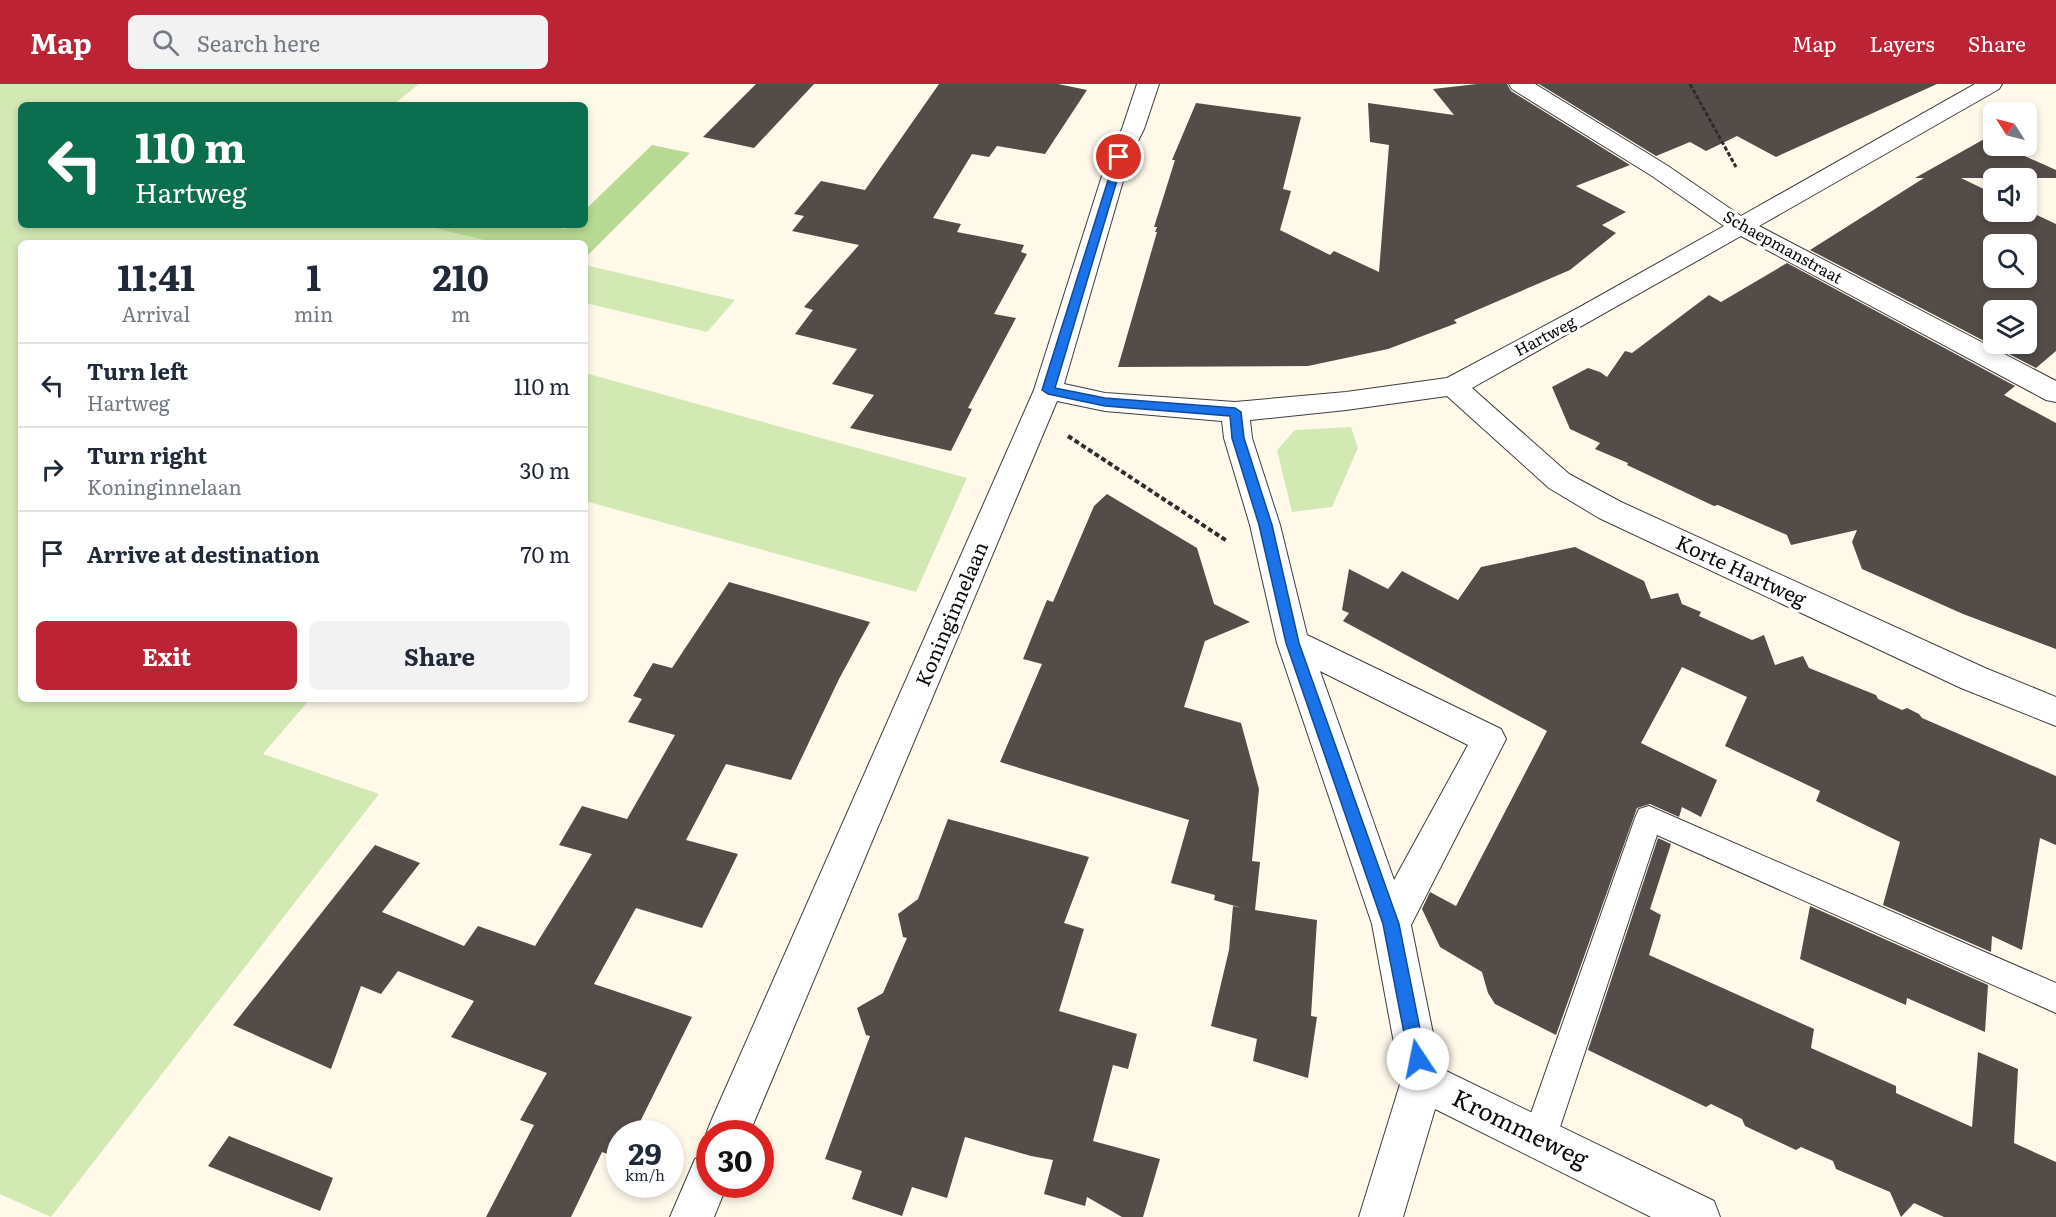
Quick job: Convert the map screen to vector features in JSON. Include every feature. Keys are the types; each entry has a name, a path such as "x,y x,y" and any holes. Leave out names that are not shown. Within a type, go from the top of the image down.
{"street":[{"name":"Koninginnelaan","path":"733,1120 1043,403 1119,157 1133,129 1148,84"},
{"name":"Schaepmanstraat","path":"1520,84 1660,171 1740,226 2056,393"},
{"name":"Hartweg","path":"1043,403 1105,402 1235,412 1453,386 1587,314 1991,84"},
{"name":"Korte Hartweg","path":"1453,386 1559,481 1610,510 1962,674 2056,712"},
{"path":"1235,412 1238,438 1265,525 1293,643 1391,924 1422,1081 1381,1217"},
{"path":"1293,643 1489,739 1391,924"},
{"name":"Krommeweg","path":"1422,1081 1698,1217"},
{"path":"692,1217 700,1198"}],"lane":[{"path":"1539,1138 1649,818 2056,998"}],"path":[{"path":"1690,84 1736,167"},
{"path":"1043,403 1277,574"}],"green space":[{"path":"0,84 419,84 397,102 18,102 18,228 434,228 483,240 18,240 18,702 307,702 263,754 379,794 51,1217 0,1194"},
{"path":"652,145 690,153 588,255 588,240 483,240 434,228 588,228 588,207"},
{"path":"588,266 735,300 707,332 588,304"},
{"path":"588,374 967,478 916,592 588,502"},
{"path":"1351,427 1358,448 1332,507 1292,512 1277,450 1295,430"}],"building":[{"path":"756,84 814,84 754,148 703,137"},
{"path":"939,84 1058,84 1087,90 1045,154 997,146 989,157 972,154 933,218 961,224 957,232 1024,245 1021,252 1027,254 994,314 1016,318 968,408 972,409 951,451 850,428 874,395 832,384 857,349 795,334 813,310 804,307 859,245 792,231 804,216 794,214 821,181 865,190"},
{"path":"1477,84 1507,84 1511,91 1630,165 1576,186 1626,212 1602,225 1616,233 1570,270 1454,320 1457,323 1388,349 1308,366 1118,367 1157,232 1155,232 1157,227 1154,227 1175,160 1172,160 1196,103 1301,117 1283,189 1291,191 1280,230 1330,255 1334,251 1379,272 1389,145 1370,142 1368,103 1454,115 1433,89"},
{"path":"1539,84 1937,84 1776,157 1737,136 1706,151 1690,142 1656,156"},
{"path":"1983,140 1983,156 2024,156 2056,170 2056,178 2037,178 2037,168 1983,168 1983,178 1961,178 1983,189 1983,222 2037,222 2037,215 2056,224 2056,351 2036,368 2009,354 2037,354 2037,300 1983,300 1983,340 1810,250 1924,178 1915,178"},
{"path":"1787,263 2015,386 2004,395 2056,423 2056,649 1963,614 1862,569 1852,542 1857,530 1791,545 1787,535 1718,505 1714,506 1627,465 1628,463 1595,449 1600,443 1570,429 1552,387 1588,368 1607,377 1625,351 1632,353 1709,295 1721,302"},
{"path":"1107,494 1197,548 1214,604 1250,622 1205,641 1184,707 1241,723 1259,789 1252,861 1260,862 1255,910 1317,920 1311,1016 1317,1017 1308,1078 1253,1061 1257,1039 1211,1026 1229,950 1233,906 1242,908 1214,900 1215,895 1171,883 1189,820 1000,762 1042,664 1023,659 1047,600 1053,602 1094,506"},
{"path":"1575,547 1644,581 1651,599 1678,593 1682,604 1701,612 1699,616 1752,640 1764,635 1775,665 1803,656 1809,668 1876,695 1878,699 1902,710 1907,708 1922,718 2056,776 2056,845 2040,838 2022,950 1992,936 1991,952 1883,905 1900,842 1816,801 1820,791 1725,746 1747,697 1682,667 1641,743 1717,780 1701,817 1682,807 1679,817 1650,804 1637,808 1556,1035 1495,1004 1488,993 1482,972 1440,947 1422,909 1430,892 1456,906 1547,731 1343,621 1349,613 1342,610 1349,569 1388,589 1402,571 1458,600 1481,567"},
{"path":"729,582 870,622 839,679 791,780 726,764 686,840 738,854 702,928 636,908 594,984 692,1017 641,1120 606,1120 606,1154 602,1152 571,1217 486,1217 534,1125 520,1120 547,1073 451,1037 474,1001 398,971 381,994 361,986 331,1069 233,1025 375,845 420,863 382,912 464,946 478,926 535,946 592,854 559,845 582,806 627,819 675,735 628,722 642,699 633,696 653,663 672,668"},
{"path":"948,819 1089,857 1064,923 1084,929 1059,1011 1137,1034 1128,1069 1113,1065 1093,1141 1160,1159 1143,1217 1122,1217 1087,1197 1085,1206 1044,1194 1053,1160 965,1137 947,1198 912,1187 902,1216 852,1199 862,1171 825,1159 870,1036 866,1035 857,1008 883,993 907,938 903,937 898,914 918,899"},
{"path":"1658,838 1671,844 1650,909 1661,915 1649,955 1814,1029 1811,1048 1896,1086 1896,1093 1972,1127 1978,1052 2018,1069 2014,1143 2056,1162 2056,1217 1944,1217 1914,1203 1901,1217 1890,1192 1836,1169 1833,1161 1801,1147 1796,1150 1745,1126 1742,1119 1711,1104 1706,1107 1588,1050"},
{"path":"1810,906 1988,985 1985,1032 1907,998 1906,1005 1800,959"},
{"path":"229,1136 333,1178 320,1211 208,1166"}],"route":[{"path":"1119,157 1048,390 1105,402 1235,412 1238,438 1265,525 1293,643 1391,924 1418,1059"}]}
